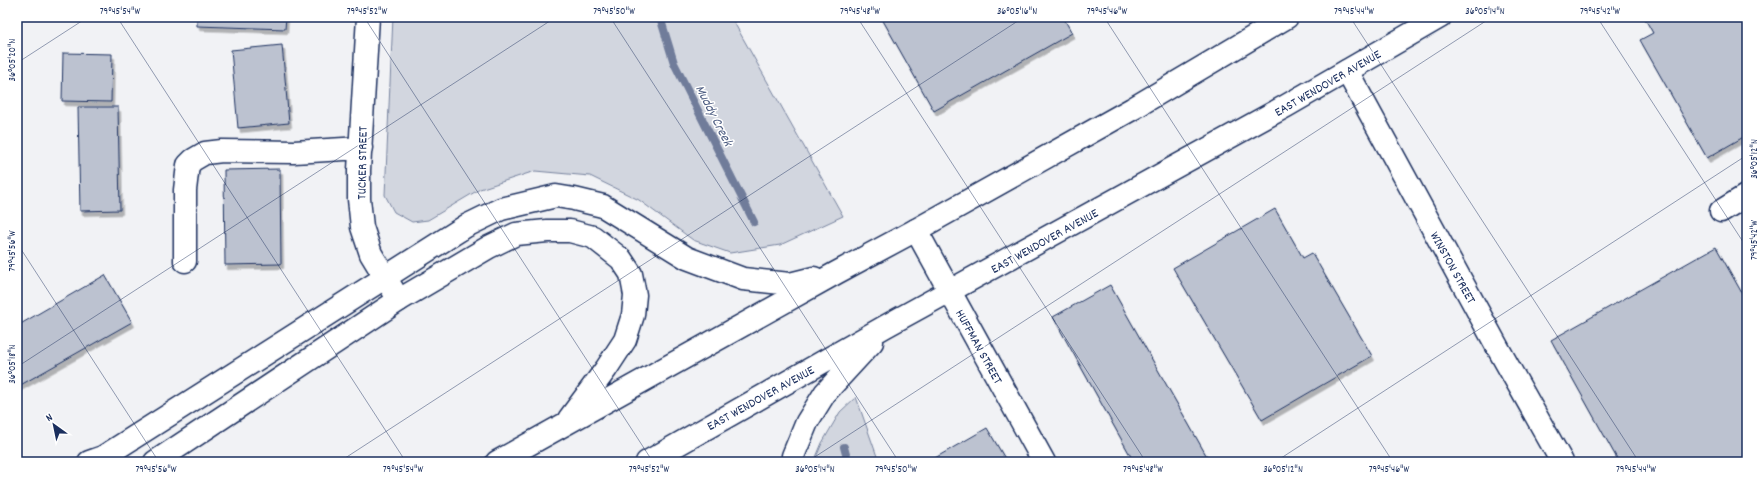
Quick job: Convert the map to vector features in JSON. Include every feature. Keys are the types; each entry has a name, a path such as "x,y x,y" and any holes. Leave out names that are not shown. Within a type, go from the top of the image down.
{"main road":[{"name":"TUCKER STREET","path":"368,17 359,199 362,227 371,254 399,300"},
{"path":"497,462 1132,109 1287,17"},
{"name":"EAST WENDOVER AVENUE","path":"647,462 886,326 1286,106 1440,17"},
{"name":"WINSTON STREET","path":"1347,71 1499,350 1562,462"},
{"path":"186,261 184,190 188,166 193,160 205,153 222,151 294,152 361,148"},
{"path":"1721,211 1747,195"},
{"path":"89,462 103,457 466,226 501,209 556,196 574,199 603,206 687,258 743,279 790,284 836,273"},
{"name":"HUFFMAN STREET","path":"916,230 1044,462"},
{"path":"155,462 399,300 489,247 516,234 547,231 570,231 593,237 621,259 631,274 635,296 633,315 624,340 606,369 564,425"},
{"path":"793,462 793,456 807,422 824,393 886,326"}],"shaded area":[{"path":"393,17 731,17 843,216 780,245 730,253 693,240 639,200 590,176 535,171 480,189 428,220 412,222 394,212 385,195"},
{"path":"856,397 879,462 814,462 822,443 840,412"}],"building":[{"path":"197,17 286,17 285,29 197,26"},
{"path":"881,17 1063,17 1072,33 934,111"},
{"path":"1644,17 1747,17 1747,135 1707,158 1640,40 1653,33"},
{"path":"282,45 289,123 238,128 231,50"},
{"path":"63,53 112,54 111,102 62,101"},
{"path":"78,107 118,107 120,210 80,211"},
{"path":"280,169 281,264 225,265 224,170"},
{"path":"1275,209 1303,258 1312,253 1372,356 1262,420 1173,268"},
{"path":"1716,247 1747,302 1747,456 1736,462 1619,462 1551,340"},
{"path":"105,275 132,322 17,387 17,326"},
{"path":"1110,285 1210,462 1134,462 1053,317"},
{"path":"987,428 1007,462 928,462"}],"waterway":[{"name":"Muddy Creek","path":"660,17 674,63 754,222"},
{"name":"Muddy Creek","path":"844,447 848,462"}]}
